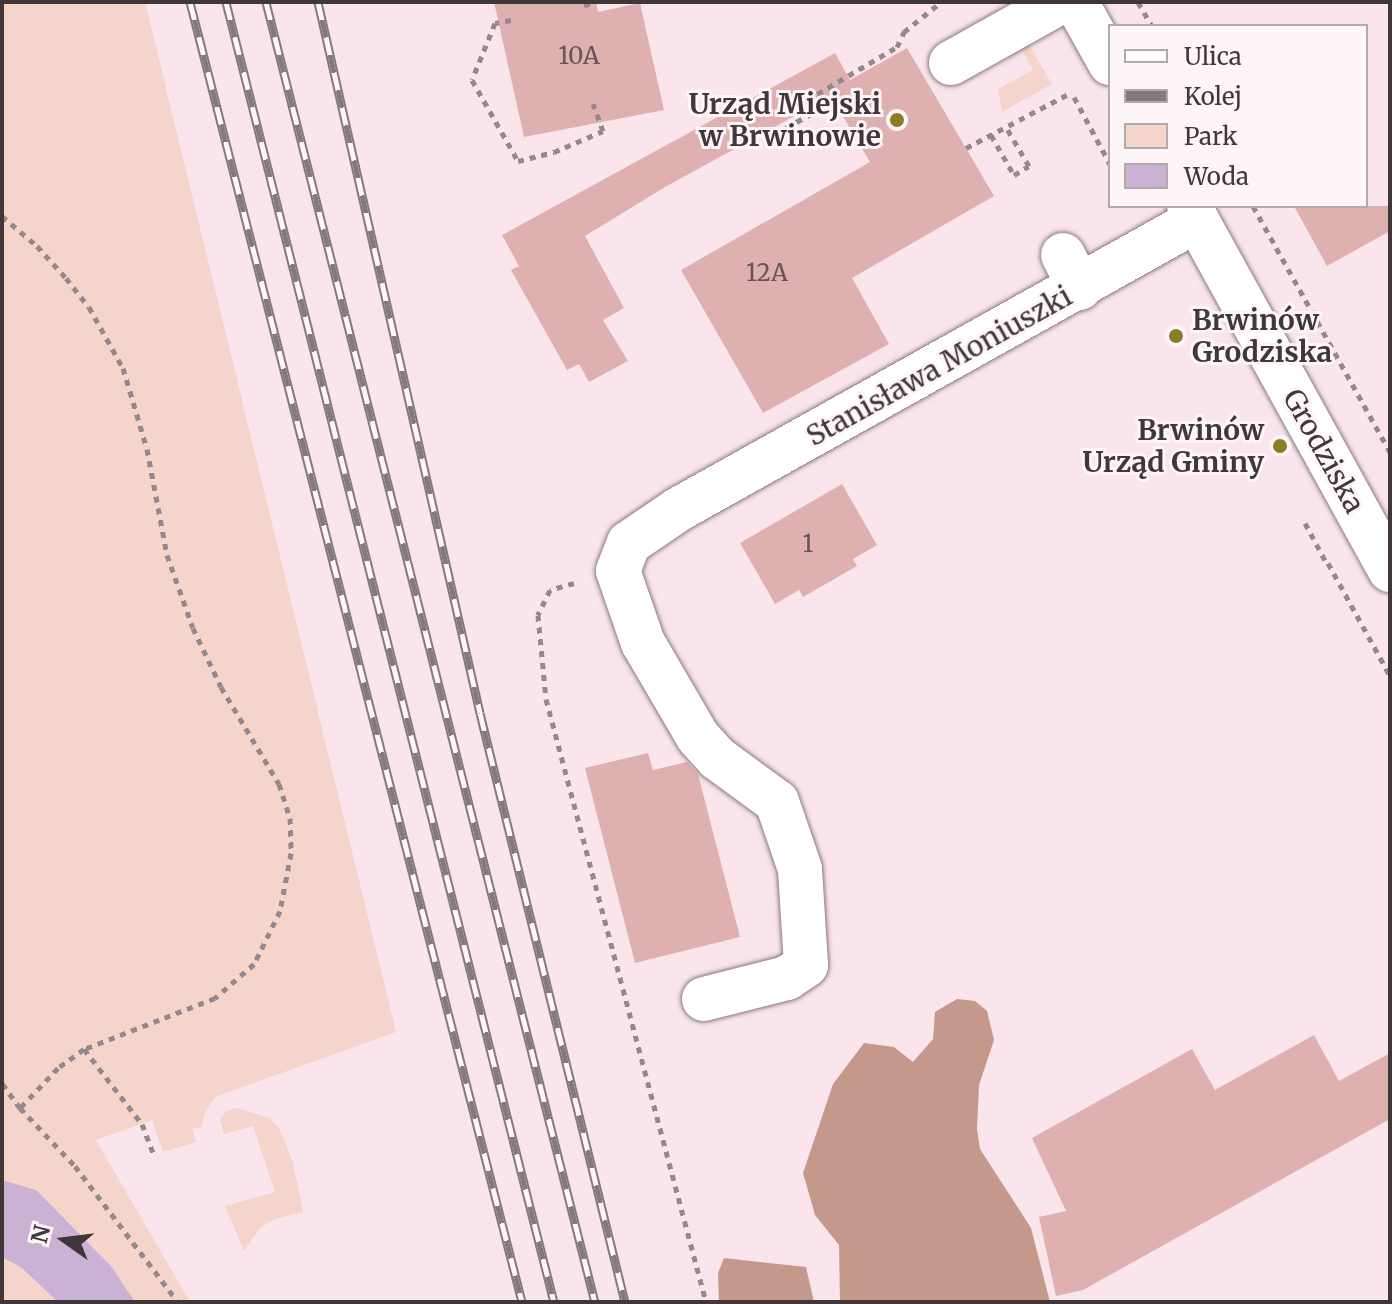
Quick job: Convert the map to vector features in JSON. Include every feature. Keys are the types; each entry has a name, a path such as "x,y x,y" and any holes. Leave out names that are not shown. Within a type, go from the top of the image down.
{"street":[{"path":"951,63 1060,2"},
{"path":"1076,2 1108,59"},
{"name":"Stanisława Moniuszki","path":"618,571 629,543 679,509 1071,272 1193,213"},
{"name":"Grodziska","path":"1193,213 1390,570"},
{"path":"618,571 643,643 698,737 717,758 777,802 800,869 806,965 787,978 704,999"}],"path":[{"path":"584,5 596,2"},
{"path":"752,141 755,146 814,112 807,100 897,47 904,32 941,2"},
{"path":"1138,2 1151,24"},
{"path":"511,20 495,23 472,80 518,161 554,152 603,131 593,104"},
{"path":"966,148 1072,92"},
{"path":"991,135 1014,175 1029,166 1006,127"},
{"path":"1254,208 1390,452"},
{"path":"2,216 37,246 66,278 89,307 123,368 147,449 167,555 193,628 221,687 279,784 290,818 291,853 280,911 254,964 215,998 84,1049 58,1068 20,1108"},
{"path":"1339,558 1327,564 1390,676"},
{"path":"618,571 550,590 538,615 546,699 706,1302"},
{"path":"84,1049 142,1124 154,1155"},
{"path":"2,1083 20,1108 75,1166 178,1302"}],"green space":[{"path":"2,2 145,2 396,1032 215,1097 205,1112 202,1127 192,1129 196,1142 163,1152 152,1120 96,1140 190,1302 2,1302"},
{"path":"1024,36 1052,84 1002,112 998,89 1033,70 1017,41"},
{"path":"237,1108 269,1118 279,1128 293,1162 303,1212 275,1219 260,1228 244,1251 225,1206 275,1192 253,1126 224,1134 220,1120 225,1112"}],"shaded area":[{"path":"957,999 975,1001 987,1011 994,1040 979,1085 977,1129 980,1149 1031,1228 1050,1302 840,1302 839,1245 815,1215 803,1173 833,1084 864,1043 894,1047 913,1062 933,1039 935,1012"},
{"path":"724,1258 806,1267 814,1302 719,1302 718,1273"}],"water":[{"path":"2,1180 36,1190 111,1266 135,1302 58,1302 22,1268 2,1257"}],"building":[{"path":"494,2 596,2 598,12 640,3 664,110 524,137"},
{"path":"907,48 994,196 852,278 889,344 763,413 681,270 870,162 831,96 665,187 585,236 624,308 603,320 628,361 589,382 579,364 567,370 511,270 519,266 502,235 835,53 850,80"},
{"path":"1390,206 1390,231 1327,266 1295,208"},
{"path":"842,484 877,545 853,559 857,566 803,597 799,590 775,604 740,543"},
{"path":"648,753 653,770 687,762 698,774 740,937 635,963 585,768"},
{"path":"1314,1035 1339,1081 1390,1053 1390,1119 1083,1290 1056,1296 1039,1217 1066,1211 1032,1138 1192,1049 1215,1090"}],"railway":[{"path":"190,2 522,1302"},
{"path":"226,2 554,1302"},
{"path":"266,2 595,1302"},
{"path":"318,2 480,713 625,1302"}],"place":[{"name":"Urząd Miejski w Brwinowie","path":"897,120"},
{"name":"Brwinów Grodziska","path":"1176,336"},
{"name":"Brwinów Urząd Gminy","path":"1280,446"}]}
